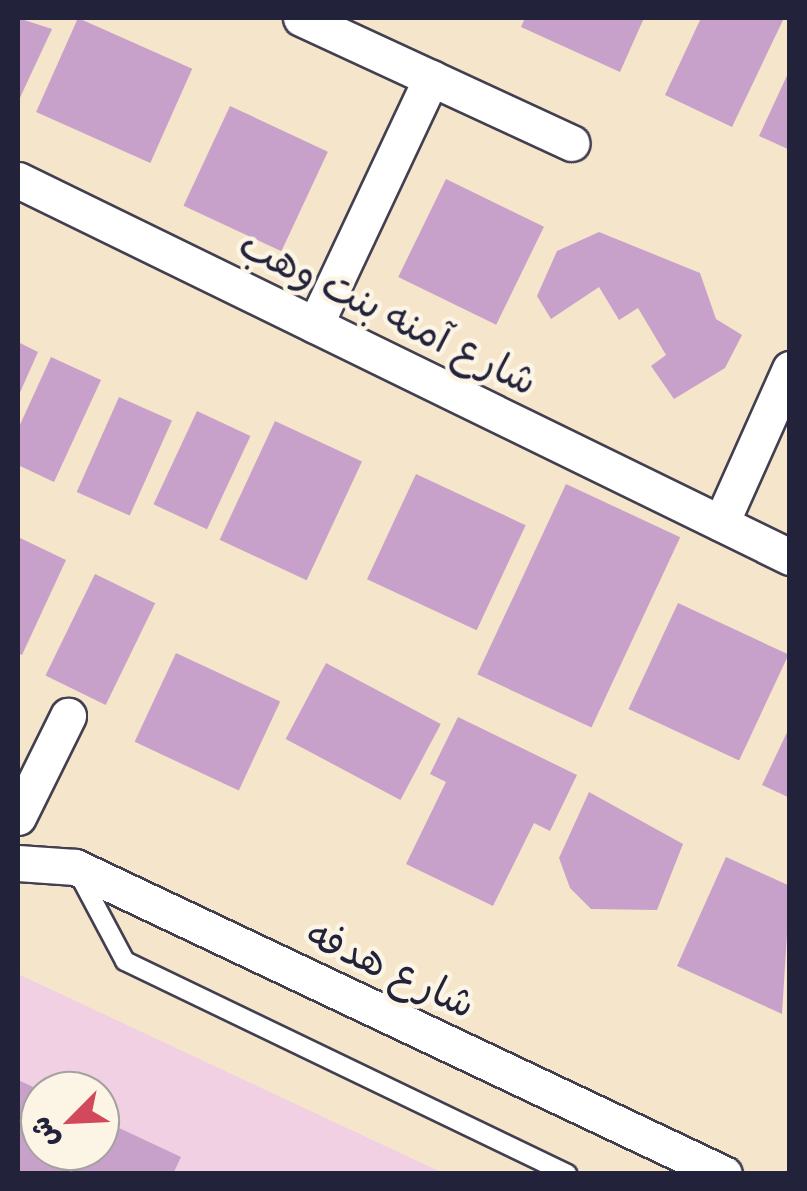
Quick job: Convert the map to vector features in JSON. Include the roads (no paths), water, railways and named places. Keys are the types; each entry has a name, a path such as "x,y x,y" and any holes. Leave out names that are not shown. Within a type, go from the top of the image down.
{"street":[{"path":"301,18 572,143"},
{"path":"315,325 430,78"},
{"name":"شارع آمنه بنت وهب","path":"18,180 790,557"},
{"path":"721,523 790,369"},
{"path":"18,816 68,716"},
{"name":"شارع هدفه","path":"18,863 75,866 724,1174"}],"lane":[{"path":"75,866 126,961 567,1174"}]}
